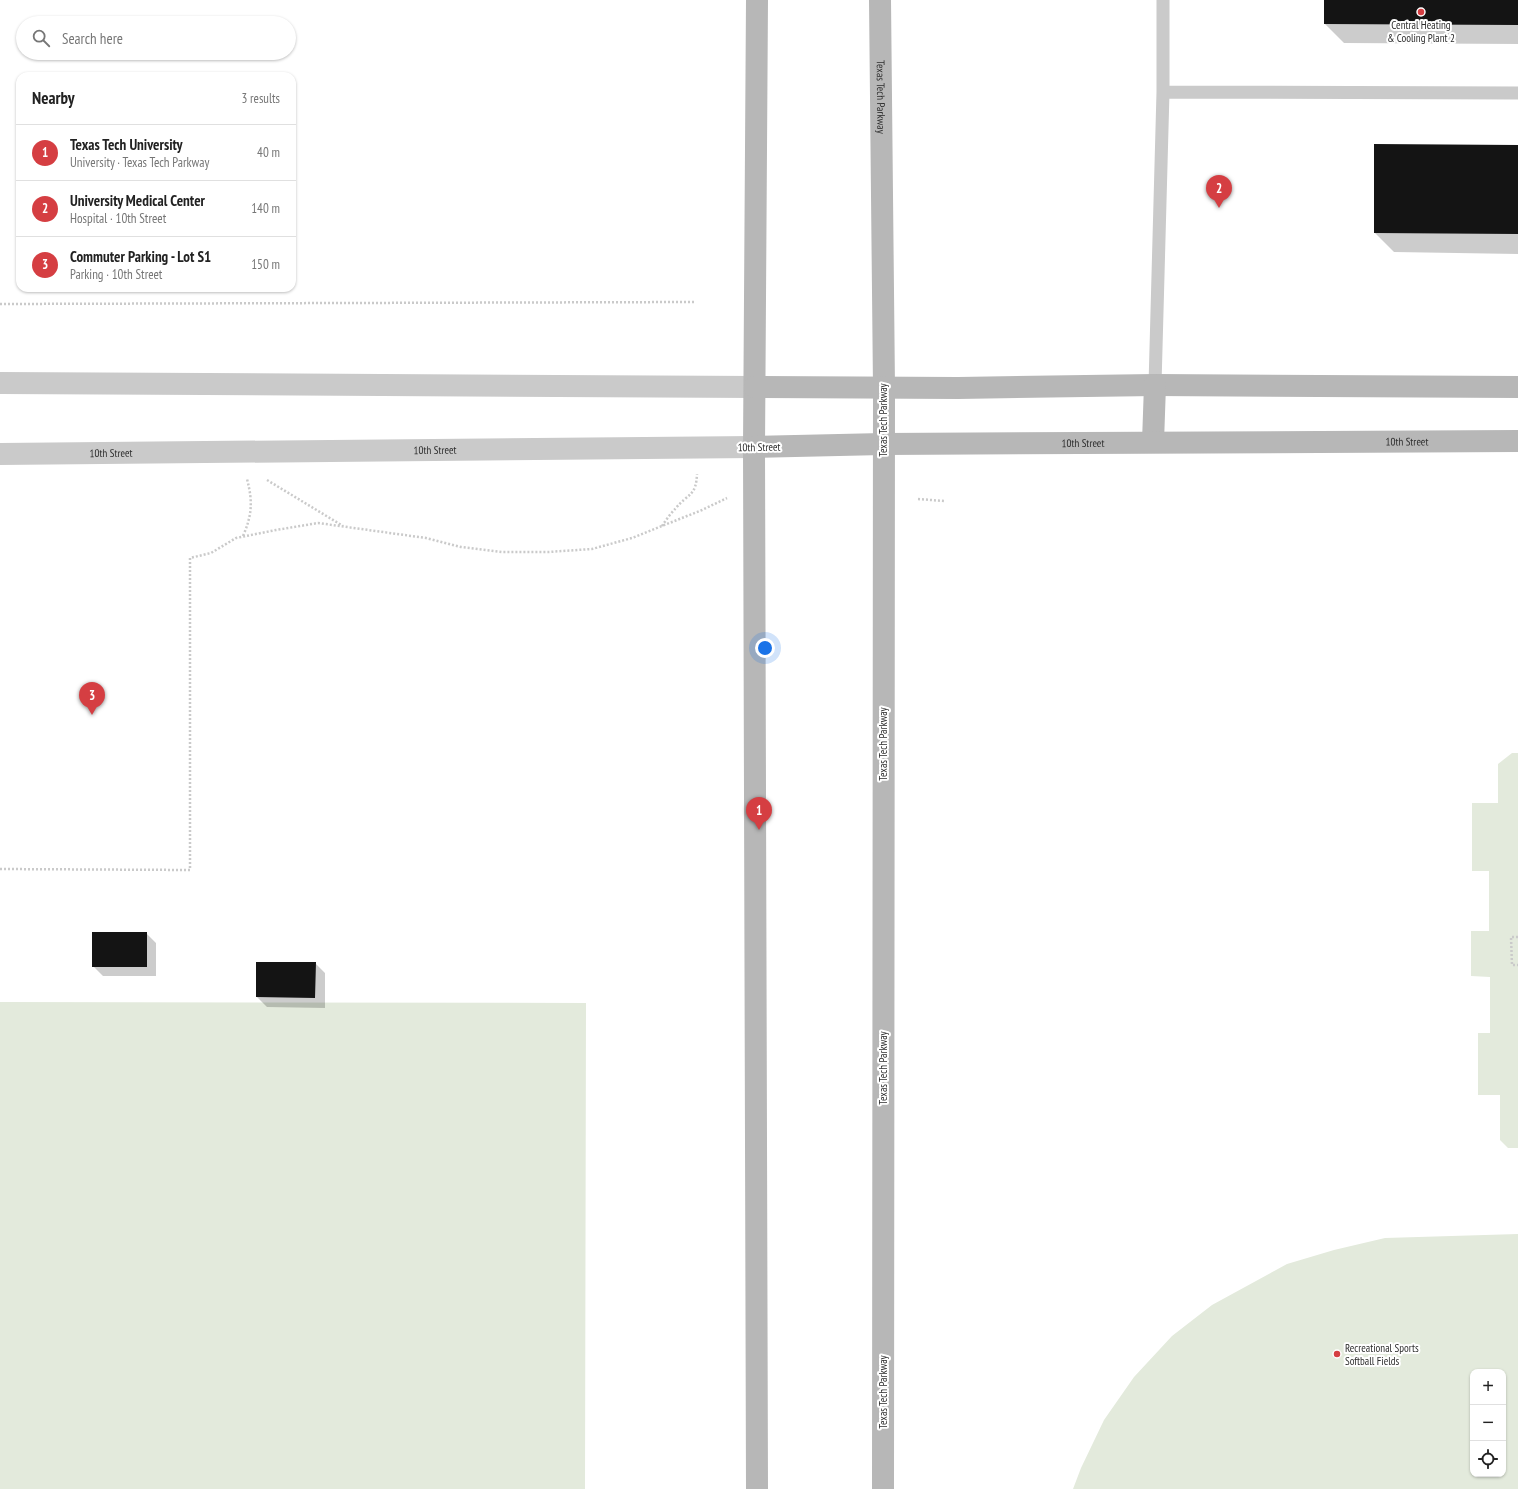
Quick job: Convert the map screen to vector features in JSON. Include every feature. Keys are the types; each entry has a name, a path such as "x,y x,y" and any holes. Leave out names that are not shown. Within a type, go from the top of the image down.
{"main road":[{"path":"757,0 754,447 757,1489"},
{"name":"Texas Tech Parkway","path":"880,0 884,388 883,1489"},
{"path":"755,387 884,388 1155,385 1518,387"},
{"path":"1153,442 1155,385"},
{"name":"10th Street","path":"754,447 883,444 1518,441"}],"street":[{"path":"0,383 755,387"},
{"name":"10th Street","path":"0,454 754,447"}],"lane":[{"path":"1155,385 1163,92 1163,0"},
{"path":"1163,92 1518,93"}],"path":[{"path":"0,304 695,302"},
{"path":"662,526 676,507 693,492 696,485 697,471"},
{"path":"243,537 250,522 251,507 250,491 245,475"},
{"path":"266,479 346,527"},
{"path":"0,869 190,870 190,558 211,553 236,538 318,523 426,538 461,547 502,552 548,552 592,549 632,538 702,510 730,496"},
{"path":"918,498 944,501"},
{"path":"1518,937 1511,937 1512,965 1518,965"}],"shaded area":[{"path":"1512,753 1518,753 1518,1148 1508,1148 1500,1140 1500,1095 1478,1095 1478,1033 1490,1033 1490,977 1471,976 1471,931 1489,931 1489,871 1472,871 1472,803 1498,803 1498,764"},
{"path":"0,1002 586,1003 585,1489 0,1489"},
{"name":"Recreational Sports Softball Fields","path":"1518,1234 1518,1489 1073,1489 1081,1468 1104,1420 1134,1377 1172,1336 1212,1305 1287,1264 1334,1250 1385,1238"}],"building":[{"name":"Central Heating & Cooling Plant 2","path":"1324,0 1518,0 1518,25 1324,24"},
{"path":"1374,144 1518,145 1518,234 1374,233"},
{"path":"92,932 147,932 147,967 92,967"},
{"path":"256,962 316,962 315,998 256,997"}],"place":[{"name":"Central Heating & Cooling Plant 2","path":"1421,12"},
{"name":"University Medical Center","path":"1219,208"},
{"name":"Commuter Parking - Lot S1","path":"92,715"},
{"name":"Texas Tech University","path":"759,830"},
{"name":"Recreational Sports Softball Fields","path":"1337,1354"}]}
